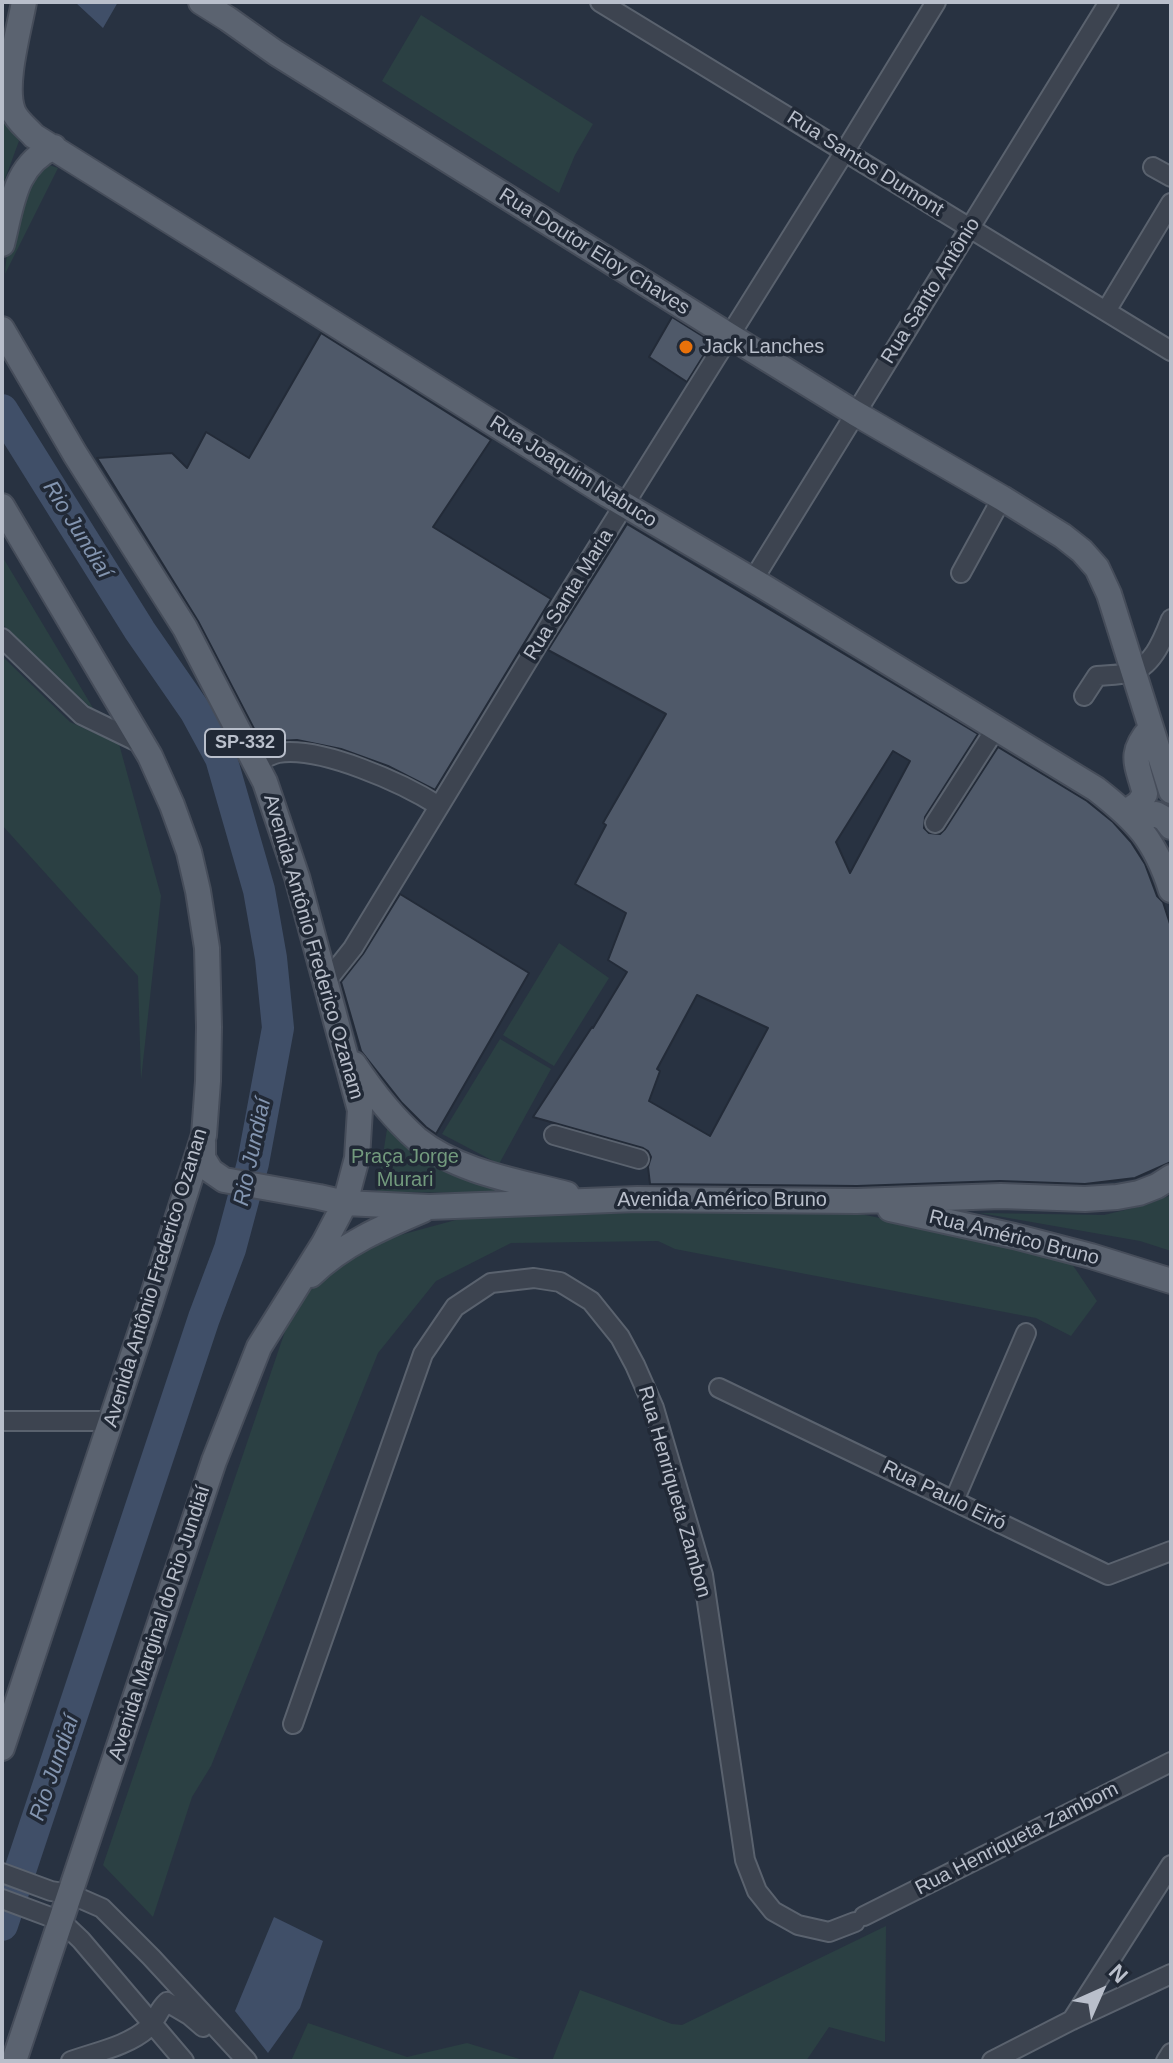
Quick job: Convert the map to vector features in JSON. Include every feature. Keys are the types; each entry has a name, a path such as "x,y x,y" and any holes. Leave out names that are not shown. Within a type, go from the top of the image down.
{"main road":[{"path":"4,34 23,2"},
{"name":"Rua Joaquim Nabuco","path":"23,2 10,77 10,98 19,121 34,136 625,505 1096,789 1132,818"},
{"name":"Rua Doutor Eloy Chaves","path":"210,5 289,62 855,413 1002,498 1082,551 1097,568 1109,594 1171,791"},
{"path":"2,244 17,187 26,167 54,147"},
{"name":"Avenida Antônio Frederico Ozanam","path":"2,329 75,454 185,628 265,782 297,877 360,1110 357,1158 345,1203"},
{"name":"Avenida Antônio Frederico Ozanan","path":"2,506 142,744 172,805 189,852 198,891 207,948 209,1027 204,1135 2,1748"},
{"path":"2,519 26,546"},
{"path":"1132,818 1145,794 1135,751 1151,728"},
{"path":"1132,818 1156,814 1171,827"},
{"path":"1132,818 1155,849 1171,890"},
{"path":"343,1048 378,1099 418,1139 445,1157 480,1171 588,1200"},
{"path":"204,1135 203,1158 211,1171 224,1180 345,1203 429,1207 588,1200"},
{"path":"857,1201 1001,1196 1117,1197 1139,1193 1171,1177"},
{"name":"Avenida Américo Bruno","path":"588,1200 857,1201"},
{"name":"Rua Américo Bruno","path":"857,1201 1029,1240 1171,1281"},
{"name":"Avenida Marginal do Rio Jundiaí","path":"14,2061 61,1892 214,1461 259,1347 324,1243 345,1203"},
{"path":"289,1296 323,1263 369,1233 429,1207"}],"street":[{"name":"Rua Santos Dumont","path":"600,2 1171,351"},
{"name":"Rua Santa Maria","path":"326,982 353,948 936,2"},
{"name":"Rua Santo Antônio","path":"753,580 1109,2"},
{"path":"1153,167 1171,177"},
{"path":"1106,311 1171,203"},
{"path":"961,573 1002,498"},
{"path":"1084,696 1097,676 1133,672 1147,662 1159,647 1171,619"},
{"path":"2,638 82,715 142,744"},
{"path":"935,823 996,728"},
{"path":"255,762 278,753 312,754 356,767 439,806"},
{"path":"554,1135 639,1159"},
{"name":"Rua Henriqueta Zambon","path":"293,1724 423,1354 455,1307 491,1283 534,1278 560,1282 591,1301 620,1337 654,1408 703,1575 745,1860 757,1891 773,1911 798,1925 829,1932 859,1919"},
{"path":"954,1501 1026,1333"},
{"name":"Rua Paulo Eiró","path":"719,1388 1108,1575 1171,1551"},
{"path":"2,1421 112,1421"},
{"path":"1165,1765 1171,1748"},
{"name":"Rua Henriqueta Zambom","path":"859,1919 1165,1765"},
{"path":"1072,2020 1171,1865"},
{"path":"2,1873 102,1908 244,2058"},
{"path":"2,1899 53,1918 81,1940 185,2061"},
{"path":"992,2061 1169,1976"},
{"path":"71,2061 137,2038 153,2024 160,2008 167,2002 189,2015 215,2039 244,2058"},
{"path":"1166,2061 1171,2053"}],"green space":[{"path":"421,15 593,124 575,155 559,193 382,81"},
{"path":"2,116 19,141 2,187"},
{"path":"49,165 58,168 5,274 20,204 38,167"},
{"path":"2,556 96,713 2,624"},
{"path":"2,656 70,722 119,744 161,896 141,1080 138,976 2,825"},
{"path":"559,943 609,978 554,1066 503,1035"},
{"path":"500,1039 551,1069 499,1164 442,1134"},
{"name":"Praça Jorge Murari","path":"388,1123 521,1193 377,1192"},
{"path":"1171,1195 1171,1251 1140,1241 980,1213 1104,1215 1146,1205"},
{"path":"694,1211 861,1214 1048,1254 1072,1264 1097,1301 1071,1336 1036,1318 675,1249 658,1241 511,1243 436,1281 378,1353 211,1766 192,1797 153,1917 103,1865 295,1302 371,1243 463,1218"},
{"path":"886,1926 885,2042 829,2027 806,2061 552,2061 580,1990 682,2025"},
{"path":"308,2023 407,2057 467,2043 526,2061 291,2061"}],"water":[{"path":"75,2 118,2 103,28"},
{"path":"274,1917 323,1941 300,2008 268,2053 235,2011"}],"building":[{"name":"Jack Lanches","path":"672,317 712,342 687,382 649,357"},
{"path":"321,333 491,440 433,527 551,599 435,790 388,766 341,749 297,740 277,741 263,746 198,621 97,458 172,453 187,468 206,432 249,458"},
{"path":"627,524 978,734 925,817 924,828 929,833 940,834 945,829 998,747 1087,801 1113,822 1145,864 1171,927 1171,1162 1135,1178 1085,1184 1000,1181 857,1186 650,1184 648,1167 651,1157 643,1148 533,1117 627,972 608,960 626,913 575,884 606,825 603,823 666,714 548,650","holes":["893,751 910,761 850,873 836,842","697,995 768,1028 710,1136 649,1101 660,1071 657,1069"]},
{"path":"400,894 529,973 436,1134 402,1103 361,1051 341,982 363,954"}],"waterway":[{"name":"Rio Jundiaí","path":"2,410 140,631 196,712 221,758 259,890 271,958 278,1028 253,1163 230,1249 204,1318 2,1925"}],"place":[{"name":"Jack Lanches","path":"686,347"}]}
